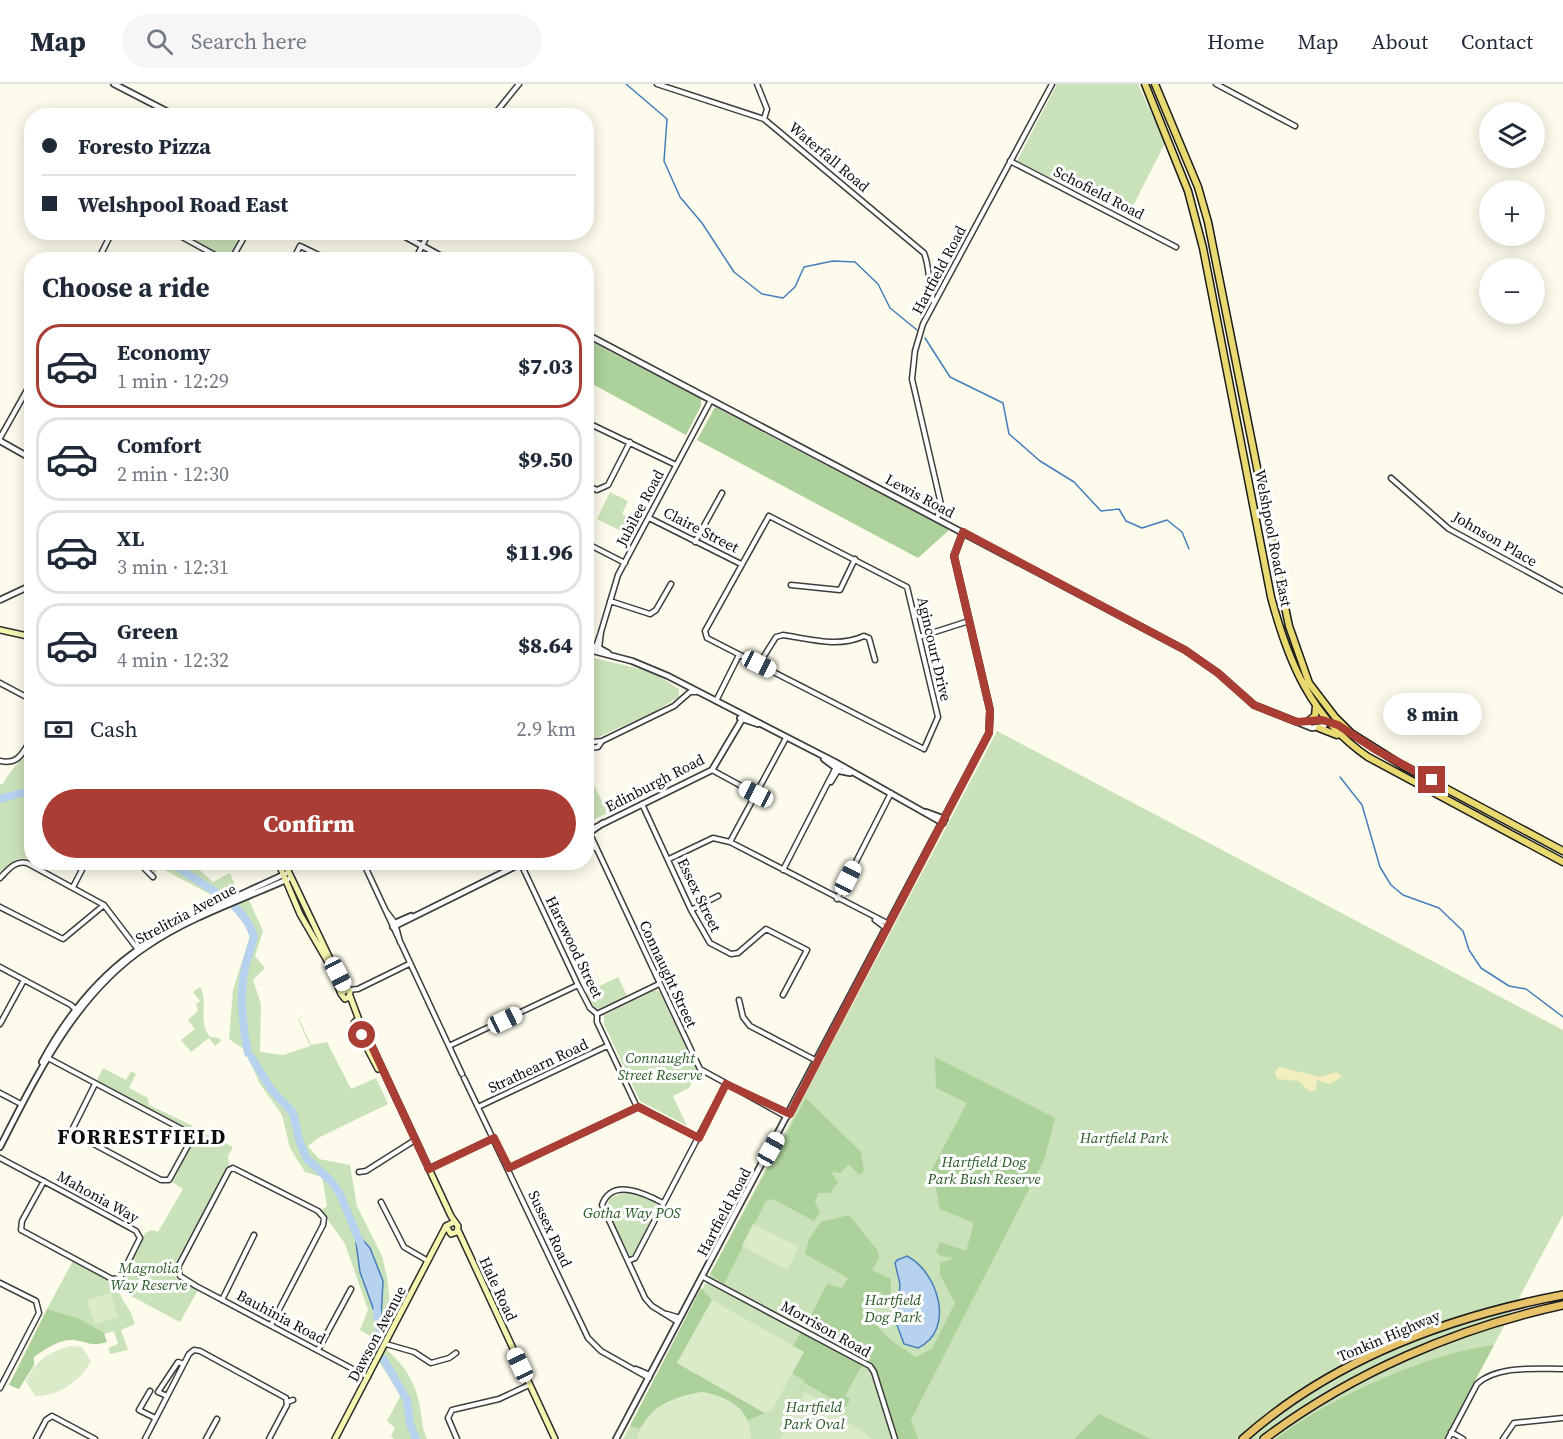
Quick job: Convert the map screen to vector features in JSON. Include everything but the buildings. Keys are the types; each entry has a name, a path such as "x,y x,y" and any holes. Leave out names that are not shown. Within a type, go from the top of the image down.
{"highway":[{"name":"Tonkin Highway","path":"1243,1439 1264,1420 1329,1377 1394,1345 1467,1318 1563,1295"},
{"name":"Tonkin Highway","path":"1264,1439 1351,1381 1478,1328 1563,1305"}],"main road":[{"name":"Welshpool Road East","path":"1145,84 1168,137 1191,202 1203,248 1271,597 1281,634 1298,679 1327,721 1343,738 1368,758 1563,862"},
{"name":"Welshpool Road East","path":"1155,84 1198,187 1208,222 1289,626 1301,664 1318,697 1351,733 1385,755 1563,850"},
{"path":"1242,445 1252,443"},
{"path":"0,630 24,635"},
{"path":"1307,722 1315,716 1315,706"},
{"path":"1319,728 1343,738"},
{"path":"283,870 318,948 349,993 358,1024 428,1169 454,1232"},
{"path":"285,870 286,876"},
{"path":"449,1224 454,1232"},
{"name":"Dawson Avenue","path":"335,1439 449,1224"},
{"path":"440,1238 454,1232"},
{"name":"Hale Road","path":"454,1232 465,1247 555,1439"}],"street":[{"path":"114,84 160,108"},
{"path":"500,108 519,84"},
{"name":"Waterfall Road","path":"657,84 764,119 924,253 930,268 928,283 934,304"},
{"path":"757,84 767,109 764,119"},
{"name":"Hartfield Road","path":"937,518 941,508 940,500 912,379 915,351 923,324 1052,84"},
{"path":"1216,84 1295,126"},
{"name":"Schofield Road","path":"1011,161 1176,247"},
{"path":"188,240 209,252"},
{"path":"411,240 433,252"},
{"path":"419,252 425,240"},
{"path":"297,252 300,246 312,252"},
{"name":"Lewis Road","path":"594,338 1185,650 1218,673 1254,705 1312,728 1319,728"},
{"path":"24,396 0,440 24,454"},
{"name":"Jubilee Road","path":"596,648 610,601 625,563 711,400"},
{"path":"594,426 676,465"},
{"path":"594,489 597,490 608,485 630,442"},
{"name":"Johnson Place","path":"1391,478 1449,529 1563,591"},
{"path":"695,542 722,493"},
{"name":"Agincourt Drive","path":"769,516 907,586 938,717 924,750 707,638 705,631 741,564 769,516"},
{"name":"Claire Street","path":"649,518 741,564"},
{"name":"Hartfield Road","path":"616,1439 789,1116 990,729 990,710 954,556 963,532"},
{"path":"594,547 625,563"},
{"path":"791,585 840,590 855,559"},
{"path":"610,601 650,614 656,610 671,584"},
{"path":"1,601 24,589"},
{"path":"919,637 970,624"},
{"path":"759,664 776,637 783,635 840,643 850,642 864,636 869,638 874,660"},
{"path":"596,648 679,681 687,691 700,693 730,708 742,718 763,725 819,755 838,768 891,792 944,821"},
{"path":"716,701 739,655"},
{"path":"0,683 24,696"},
{"path":"594,742 602,741 674,706 687,691"},
{"path":"1318,697 1327,721 1319,728"},
{"name":"Edinburgh Road","path":"594,829 712,770 742,718"},
{"name":"Lewis Road","path":"1297,722 1327,721 1351,733"},
{"path":"730,842 786,738"},
{"path":"0,761 11,763 18,759 24,750"},
{"path":"783,870 838,768"},
{"path":"712,770 756,794"},
{"path":"837,899 891,792"},
{"name":"Essex Street","path":"642,804 705,937 723,951 738,953 766,928 807,950 783,995"},
{"path":"669,859 713,838 730,842 888,927"},
{"name":"Connaught Street","path":"594,845 697,1063 705,1073 789,1116"},
{"path":"0,878 21,862 24,863"},
{"path":"38,870 104,904 138,950"},
{"path":"73,887 82,870"},
{"path":"146,870 153,877"},
{"name":"Sussex Road","path":"367,870 382,905 395,925 409,964 509,1168 588,1338 601,1351 649,1376"},
{"path":"395,925 508,870"},
{"name":"Harewood Street","path":"525,870 578,985 590,1008 597,1014 597,1022 607,1046 638,1107"},
{"name":"Strelitzia Avenue","path":"0,1147 46,1057 90,991 138,950 168,929 228,900 286,876"},
{"name":"Strelitzia Avenue","path":"138,950 286,876"},
{"path":"691,910 718,896"},
{"path":"0,908 63,939 104,904"},
{"path":"349,993 409,964"},
{"path":"0,967 76,1010"},
{"path":"0,1024 24,980"},
{"path":"597,1014 659,984"},
{"path":"449,1046 578,985"},
{"path":"739,1000 743,1017 750,1026 817,1061"},
{"name":"Strathearn Road","path":"478,1107 607,1046"},
{"path":"46,1057 189,1133 191,1140 169,1180 161,1180 70,1132 95,1084"},
{"path":"628,1261 634,1258 726,1084"},
{"path":"0,1093 21,1104"},
{"path":"509,1168 638,1107 699,1138"},
{"name":"Strelitzia Avenue","path":"0,1140 5,1134"},
{"path":"428,1169 494,1138"},
{"path":"359,1172 366,1171 414,1140"},
{"name":"Mahonia Way","path":"0,1158 44,1181 139,1233 140,1238 120,1278 112,1280 21,1230 22,1221 44,1181"},
{"name":"Bauhinia Road","path":"271,1325 323,1226 324,1218 318,1211 235,1168 229,1170 178,1267 182,1278 368,1377"},
{"path":"663,1203 631,1189 612,1193 602,1205 645,1298 652,1306 679,1320"},
{"path":"381,1202 404,1247 428,1261"},
{"path":"222,1300 254,1235"},
{"name":"Morrison Road","path":"703,1277 870,1366 874,1372 895,1439"},
{"path":"0,1283 36,1301 39,1307 39,1313 0,1388"},
{"path":"318,1350 351,1289"},
{"path":"386,1344 414,1352 432,1363 449,1358 456,1353"},
{"path":"145,1439 189,1354 194,1350 200,1351 283,1395 287,1402"},
{"path":"167,1396 158,1392 178,1362 184,1364"},
{"path":"1448,1439 1477,1384 1483,1379 1506,1371 1563,1369"},
{"path":"457,1439 448,1418 452,1410 499,1399 529,1385"},
{"path":"150,1391 140,1410 155,1418"},
{"path":"269,1439 287,1402 293,1400"},
{"path":"36,1439 46,1420 52,1416 95,1439"},
{"path":"1503,1439 1514,1423 1563,1418"},
{"path":"206,1439 217,1419"},
{"path":"1451,1432 1463,1439"}],"green space":[{"path":"1057,84 1138,84 1165,143 1128,216 1017,161"},
{"path":"192,240 240,240 234,252 215,252"},
{"path":"594,343 701,399 701,406 686,435 594,385"},
{"path":"715,407 949,530 918,558 697,440"},
{"path":"610,492 628,501 622,514 645,525 637,539 597,519"},
{"path":"594,658 640,669 658,676 679,689 679,697 654,712 594,739"},
{"name":"Hartfield Park","path":"997,731 1563,1030 1563,1215 1444,1439 623,1439"},
{"path":"24,755 24,858 17,859 0,872 0,784 3,784"},
{"path":"594,785 608,813 594,820"},
{"path":"146,870 157,870 153,877"},
{"path":"165,870 200,870 213,882 230,873 239,895 248,898 263,931 255,956 265,968 253,980 261,1004 260,1052 283,1055 310,1046 298,1019 314,1008 299,1019 311,1045 327,1042 351,1089 376,1078 388,1104 318,1138 308,1146 319,1159 350,1165 357,1206 382,1256 387,1277 390,1303 388,1324 391,1331 388,1351 400,1362 413,1383 427,1439 394,1439 391,1436 395,1428 387,1421 401,1395 377,1359 384,1344 360,1330 368,1310 345,1244 321,1210 327,1206 322,1177 305,1172 290,1148 282,1115 260,1084 244,1049 229,1039 233,990 251,933 230,905"},
{"path":"618,977 628,998 597,1014 583,994"},
{"path":"200,987 204,999 203,1019 206,1031 210,1037 219,1038 221,1041 215,1046 209,1038 191,1052 181,1040 195,1029 188,1020 198,1011 196,1004 200,1001 193,992"},
{"name":"Connaught Street Reserve","path":"655,990 660,992 698,1072 689,1088 673,1096 687,1126 640,1101 604,1024 604,1015"},
{"name":"Hartfield Dog Park Bush Reserve","path":"935,1057 1055,1118 1044,1160 911,1420 918,1439 896,1439 867,1355 806,1325 827,1284 842,1288 848,1278 805,1254 809,1239 821,1222 849,1215 878,1251 879,1258 872,1270 891,1279 891,1301 887,1302 880,1292 874,1292 862,1307 864,1313 893,1342 916,1357 932,1349 955,1303 940,1275 940,1263 955,1258 941,1256 936,1252 940,1242 966,1251 974,1223 940,1209 932,1169 967,1103 936,1088"},
{"name":"Magnolia Way Reserve","path":"103,1068 126,1080 131,1071 136,1074 129,1088 148,1098 149,1105 193,1126 191,1130 197,1133 198,1130 233,1147 228,1156 229,1167 173,1268 176,1278 198,1290 180,1322 116,1288 135,1324 121,1330 128,1350 110,1354 108,1348 118,1344 114,1331 104,1334 78,1318 47,1309 74,1259 114,1279 122,1276 145,1233 152,1230 158,1232 183,1189 172,1182 193,1141 189,1133 95,1084"},
{"path":"806,1098 861,1152 864,1171 859,1175 849,1164 840,1173 831,1172 838,1182 830,1193 818,1193 815,1202 820,1212 814,1221 773,1199 766,1201 724,1284 710,1274"},
{"name":"Gotha Way POS","path":"626,1192 645,1196 659,1208 631,1258 606,1208 610,1198"},
{"path":"753,1224 799,1247 788,1270 742,1246"},
{"path":"701,1288 712,1300 677,1363 765,1413 748,1420 740,1408 669,1401 654,1410 640,1428 630,1426"},
{"path":"111,1293 118,1317 95,1324 87,1300"},
{"path":"712,1300 804,1352 772,1410 765,1413 677,1363"},
{"path":"47,1309 78,1318 104,1333 107,1342 91,1344 69,1340 55,1344 34,1357 34,1365 19,1389 9,1385"},
{"path":"803,1329 864,1362 845,1396 850,1399 846,1407 805,1383 796,1397 805,1381 792,1373 803,1352 793,1346"},
{"path":"1494,1345 1444,1439 1276,1439 1323,1408 1410,1367 1440,1357"},
{"path":"71,1346 82,1347 91,1361 87,1368 75,1381 60,1391 35,1396 26,1382 33,1368 50,1354"},
{"path":"702,1392 721,1397 736,1406 747,1420 751,1439 637,1439 646,1420 661,1406 680,1397"},
{"name":"Hartfield Park Oval","path":"805,1392 842,1412 840,1417 873,1439 780,1439"},
{"path":"1099,1414 1151,1439 1074,1439"}],"sand":[{"path":"1279,1067 1321,1077 1336,1072 1342,1077 1329,1084 1317,1080 1316,1090 1310,1091 1298,1081 1277,1079 1275,1072"}],"water":[{"path":"361,1238 370,1248 383,1281 381,1318 377,1319 360,1272 356,1243"},
{"path":"907,1256 927,1275 938,1301 937,1328 930,1340 918,1348 904,1344 897,1325 900,1284 895,1263"}],"waterway":[{"path":"626,84 667,119 664,161 680,197 702,223 734,272 762,294 783,298 795,287 804,267 833,261 855,262 878,284 890,308 917,330"},
{"path":"925,338 950,377 1003,403 1009,434 1040,461 1074,482 1101,511 1119,509 1126,521 1142,528 1167,520 1182,532 1189,549"},
{"path":"1340,777 1362,805 1380,867 1391,885 1403,895 1439,908 1463,931 1469,950 1481,968 1509,986 1526,989 1563,1017"},
{"path":"0,799 24,792"},
{"path":"182,870 219,894 240,912 248,924 254,937 245,967"},
{"path":"245,970 242,1011 248,1053"},
{"path":"252,1058 271,1089 293,1113 300,1143 307,1159 331,1181 340,1194 362,1247"},
{"path":"377,1311 380,1335"},
{"path":"384,1360 407,1400 410,1424 416,1439"}],"district":[{"name":"FORRESTFIELD","path":"142,1137"}],"route":[{"path":"362,1035 357,1029 362,1025 429,1169 494,1138 509,1168 638,1107 699,1138 726,1084 768,1106 790,1114 989,733 992,717 954,556 963,532 1185,650 1203,661 1254,705 1297,722 1312,723 1322,720 1331,722 1376,750 1432,780"}],"park label":[{"name":"Hartfield Dog Park","path":"893,1308"}]}
